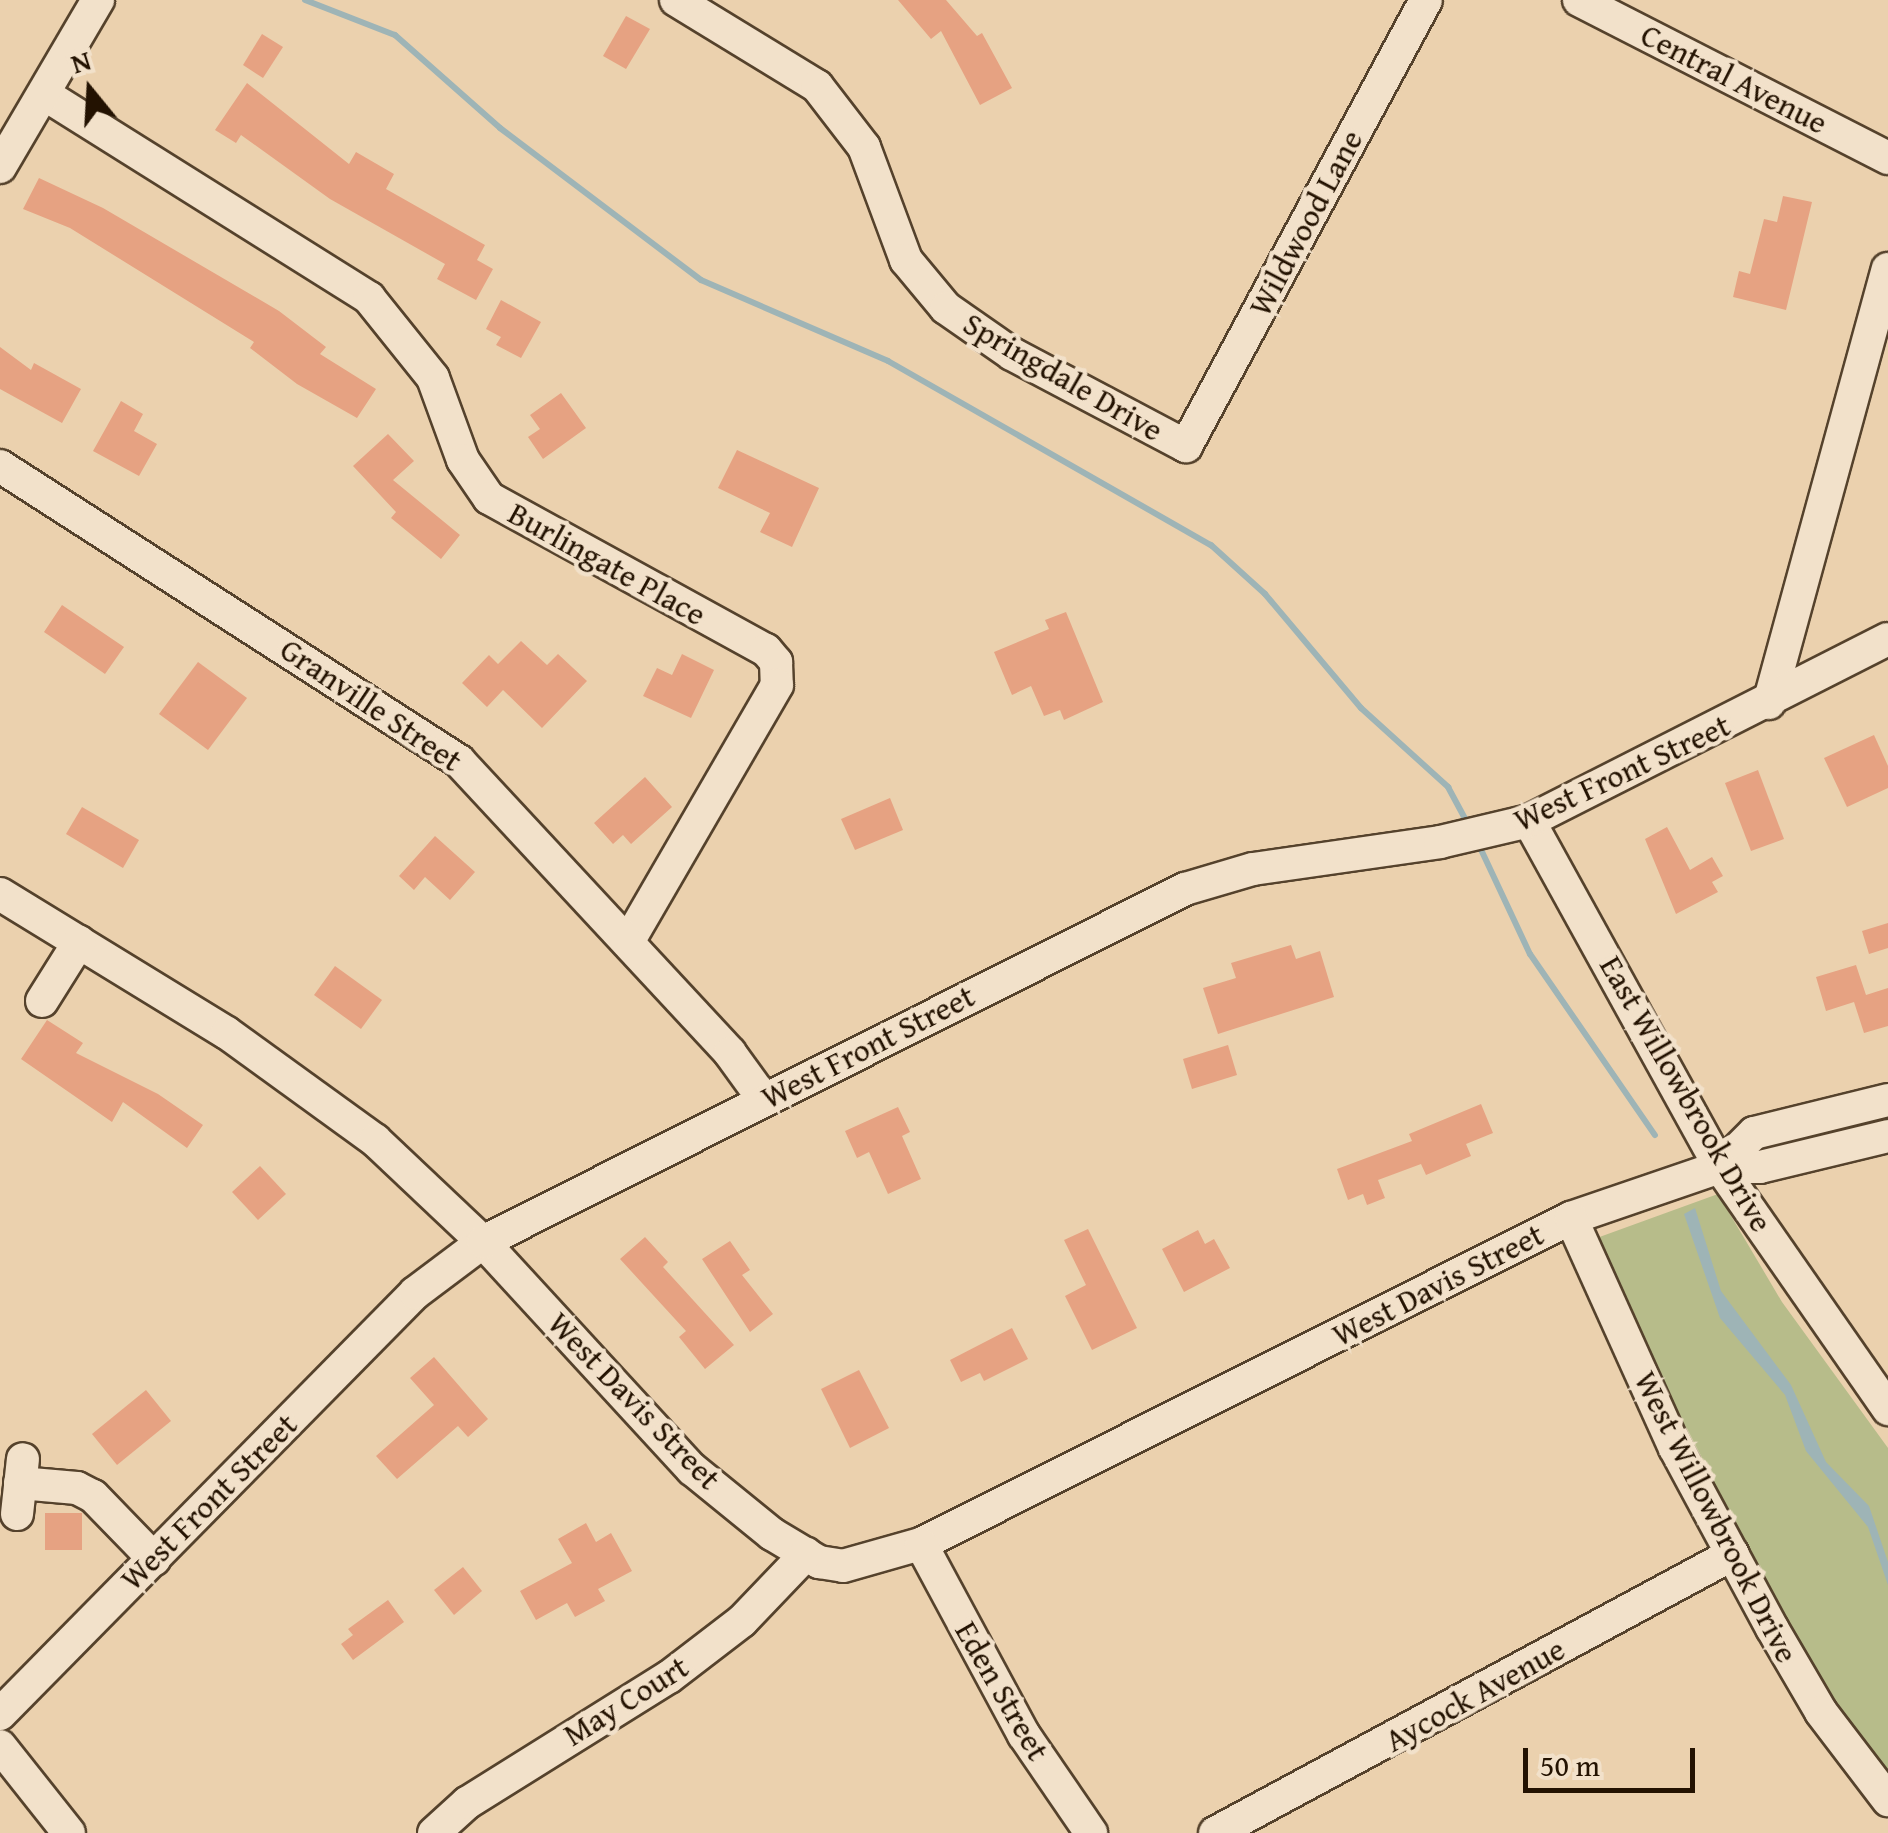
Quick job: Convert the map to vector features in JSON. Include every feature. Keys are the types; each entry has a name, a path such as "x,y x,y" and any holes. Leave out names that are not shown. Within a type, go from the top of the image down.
{"street":[{"name":"Springdale Drive","path":"676,0 817,86 864,147 906,260 946,308 1012,354 1186,446"},
{"name":"Wildwood Lane","path":"1186,446 1426,0"},
{"name":"Central Avenue","path":"1579,0 1888,158"},
{"path":"0,166 93,4"},
{"name":"Burlingate Place","path":"44,94 369,298 433,378 463,460 489,498 766,650 776,662 776,684 628,942"},
{"path":"1769,703 1888,269"},
{"name":"Granville Street","path":"0,466 459,761 730,1052 764,1100"},
{"name":"West Front Street","path":"0,1714 415,1293 483,1242 1185,889 1253,869 1440,842 1515,825 1769,703 1888,639"},
{"name":"East Willowbrook Drive","path":"1515,825 1720,1166 1888,1409"},
{"name":"West Davis Street","path":"0,894 294,1078 375,1140 483,1242 692,1469 806,1554 842,1566 922,1544 1571,1218 1720,1166 1760,1168 1888,1136"},
{"path":"42,1001 78,942"},
{"name":"West Davis Street","path":"1720,1166 1754,1133 1888,1100"},
{"name":"West Willowbrook Drive","path":"1571,1218 1674,1448 1821,1712 1888,1800"},
{"path":"20,1485 77,1488 94,1496 154,1559"},
{"name":"Eden Street","path":"922,1544 1024,1736 1091,1833"},
{"name":"May Court","path":"434,1833 467,1803 684,1666 742,1621 806,1554"},
{"name":"Aycock Avenue","path":"1215,1833 1733,1554"},
{"path":"0,1746 69,1833"}],"green space":[{"path":"1718,1194 1782,1302 1888,1448 1888,1783 1822,1714 1594,1239"}],"shaded area":[{"path":"1695,1208 1721,1291 1791,1385 1826,1462 1869,1506 1888,1562 1888,1585 1868,1527 1806,1451 1785,1395 1720,1318 1684,1214"}],"building":[{"path":"898,0 946,0 977,36 982,33 1012,88 980,105 941,31 931,39"},
{"path":"626,16 650,29 626,69 603,56"},
{"path":"262,34 283,47 263,78 243,65"},
{"path":"247,83 349,164 356,152 394,174 386,189 485,245 477,260 493,269 476,300 437,279 445,264 330,199 241,135 236,143 215,130"},
{"path":"39,178 103,208 279,311 326,347 320,354 376,389 357,418 297,384 250,348 254,342 70,228 23,209"},
{"path":"1783,196 1812,202 1786,310 1733,297 1739,271 1750,274 1764,219 1777,222"},
{"path":"501,300 541,322 521,358 496,345 501,337 486,329"},
{"path":"0,347 31,370 34,363 81,389 62,423 0,389"},
{"path":"561,393 586,428 543,459 528,437 540,429 530,415"},
{"path":"121,401 143,414 134,431 157,444 139,476 93,451"},
{"path":"388,434 414,461 393,480 460,535 441,559 391,518 396,512 353,466"},
{"path":"737,450 819,488 792,547 760,532 770,513 718,488"},
{"path":"62,605 124,647 105,674 44,632"},
{"path":"1066,612 1103,702 1064,720 1060,710 1044,716 1031,686 1012,695 994,652 1049,629 1045,620"},
{"path":"521,641 547,665 558,654 587,681 542,728 503,690 487,707 462,683 489,655 498,664"},
{"path":"682,654 714,670 691,718 643,696 657,668 672,675"},
{"path":"198,662 247,698 208,750 159,714"},
{"path":"1874,735 1888,766 1888,788 1847,807 1824,758"},
{"path":"1758,770 1784,839 1751,851 1725,783"},
{"path":"645,777 672,807 631,844 623,835 613,844 594,823"},
{"path":"890,798 903,830 855,850 841,819"},
{"path":"82,807 139,840 123,868 66,834"},
{"path":"1667,827 1690,870 1712,857 1723,876 1712,882 1718,892 1676,914 1645,839"},
{"path":"435,836 475,872 450,900 425,877 414,890 399,876"},
{"path":"1888,923 1888,948 1869,954 1862,931"},
{"path":"1291,945 1296,959 1320,951 1334,997 1218,1034 1203,988 1236,978 1231,963"},
{"path":"1856,965 1866,995 1888,988 1888,1026 1864,1033 1854,1002 1826,1011 1816,977"},
{"path":"335,966 382,1000 361,1029 314,995"},
{"path":"47,1020 83,1043 76,1053 158,1094 203,1125 187,1148 123,1102 112,1122 21,1059"},
{"path":"1228,1045 1237,1075 1192,1089 1183,1059"},
{"path":"1481,1104 1493,1133 1466,1144 1471,1156 1426,1175 1421,1164 1378,1180 1385,1198 1367,1205 1363,1194 1348,1200 1337,1169 1412,1141 1409,1134"},
{"path":"898,1107 910,1132 902,1136 921,1179 888,1194 869,1152 857,1158 845,1131"},
{"path":"260,1166 286,1194 258,1220 232,1192"},
{"path":"1088,1229 1137,1328 1092,1350 1065,1296 1086,1285 1064,1240"},
{"path":"1198,1230 1205,1244 1214,1239 1230,1268 1184,1292 1162,1249"},
{"path":"645,1237 668,1262 663,1267 734,1345 705,1369 679,1337 686,1331 620,1259"},
{"path":"730,1241 750,1270 742,1275 773,1314 750,1332 702,1259"},
{"path":"1012,1328 1028,1359 984,1381 980,1373 961,1382 950,1360"},
{"path":"434,1357 488,1419 468,1437 458,1426 397,1479 376,1456 434,1405 410,1378"},
{"path":"859,1370 889,1428 850,1448 821,1389"},
{"path":"146,1390 171,1421 117,1465 92,1434"},
{"path":"45,1513 82,1513 82,1550 45,1550"},
{"path":"586,1523 596,1542 611,1533 632,1571 598,1589 605,1601 575,1617 567,1603 536,1620 520,1591 572,1563 558,1539"},
{"path":"463,1567 482,1591 454,1615 434,1590"},
{"path":"388,1600 404,1622 353,1660 341,1644 353,1635 348,1629"}],"waterway":[{"path":"305,0 395,35 500,128 701,280 888,361 1211,545 1265,594 1361,708 1448,787 1469,826"},
{"path":"1477,841 1530,954 1655,1135"}]}
